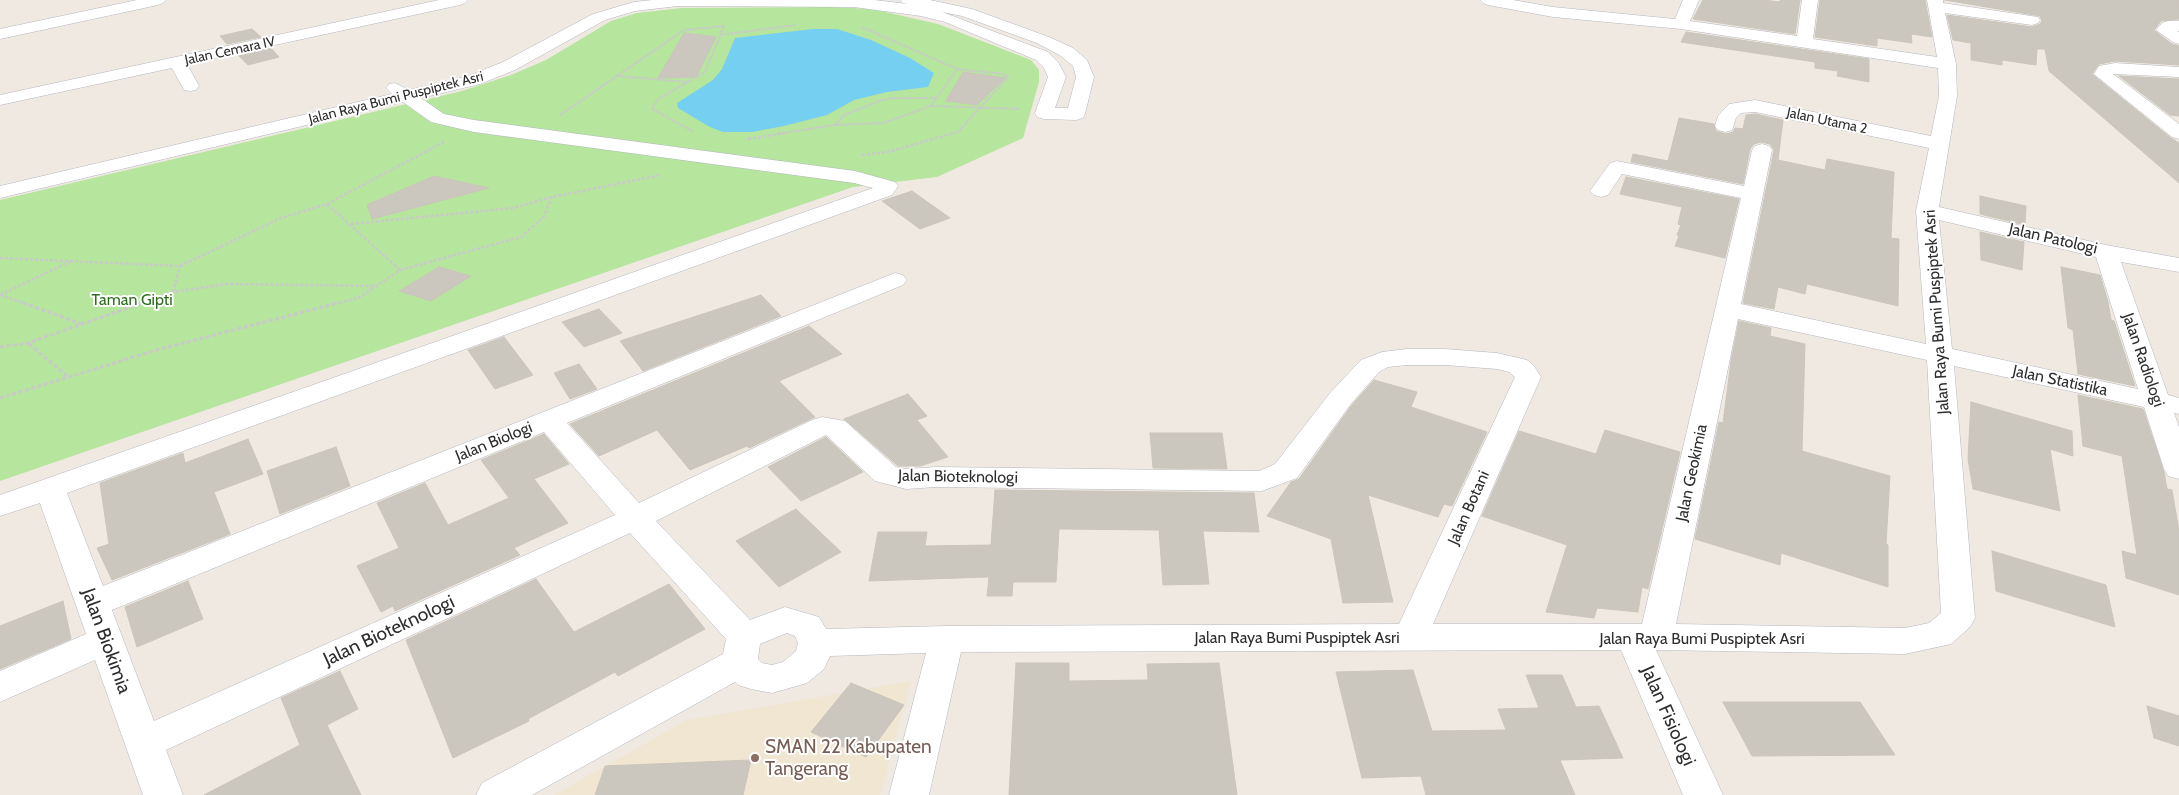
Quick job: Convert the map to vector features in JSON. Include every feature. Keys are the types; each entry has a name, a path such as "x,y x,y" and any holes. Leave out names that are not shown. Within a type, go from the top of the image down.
{"street":[{"path":"0,34 158,0"},
{"name":"Jalan Cemara IV","path":"0,100 460,0"},
{"name":"Jalan Raya Bumi Puspiptek Asri","path":"0,192 401,93 469,71 577,15 627,0"},
{"path":"908,0 966,12 1043,40 1067,52 1081,64 1085,77 1077,113 1074,115 1046,114 1046,110"},
{"path":"1488,0 1572,7 1947,64"},
{"path":"1681,24 1691,0"},
{"path":"1804,43 1810,0"},
{"name":"Jalan Raya Bumi Puspiptek Asri","path":"0,179 490,74 510,66 599,17 634,7 678,2 827,1 871,4 922,11 952,19 1042,56 1052,66 1057,77 1046,110"},
{"path":"1936,4 2032,20"},
{"name":"Jalan Raya Bumi Puspiptek Asri","path":"816,642 947,639 1410,638 1905,641 1939,635 1958,618 1940,355 1927,211 1948,96 1947,64 1936,4"},
{"path":"2179,26 2168,26 2164,30 2179,40"},
{"path":"177,62 190,86"},
{"path":"2179,72 2115,68 2105,70 2103,74 2179,134"},
{"path":"0,506 885,191 888,186 856,177 474,126 438,118 401,93"},
{"name":"Jalan Utama 2","path":"1725,126 1728,116 1736,108 1755,106 1939,144"},
{"name":"Jalan Geokimia","path":"1645,638 1728,308 1762,150"},
{"path":"1601,191 1617,167 1752,194"},
{"name":"Jalan Patologi","path":"1927,211 2106,252 2179,265"},
{"name":"Jalan Radiologi","path":"2106,252 2168,404 2179,468"},
{"name":"Jalan Biologi","path":"92,604 895,280"},
{"path":"1728,308 1940,355"},
{"name":"Jalan Statistika","path":"1940,355 2168,404"},
{"name":"Jalan Bioteknologi","path":"144,743 634,518 822,426 830,425 835,427 886,474 894,477 1262,481 1286,471 1340,399 1370,366 1382,360 1407,357 1435,357 1497,361 1518,366 1528,377"},
{"name":"Jalan Botani","path":"1410,638 1528,377"},
{"path":"496,795 742,649 785,620 807,626 816,642 811,659 794,673 772,679 751,675 742,649 634,518 549,420"},
{"name":"Jalan Biokimia","path":"50,488 163,795"},
{"name":"Jalan Fisiologi","path":"1645,638 1703,795"},
{"path":"909,795 947,639"},
{"path":"0,687 106,640"}],"path":[{"path":"720,35 797,25"},
{"path":"351,224 474,214 513,208 552,197 690,169 710,140 652,109 657,100 705,72 724,26 684,30 532,134"},
{"path":"860,26 957,69 1003,74 1008,77 958,132 888,152 860,155"},
{"path":"931,106 957,69"},
{"path":"617,76 689,82"},
{"path":"834,125 844,115 882,100 894,98 937,98"},
{"path":"754,143 744,141 834,125 883,123 931,106 1046,110"},
{"path":"0,258 180,266 281,218 327,204 474,126"},
{"path":"0,398 160,349 358,298 400,270 521,237 543,218 552,197"},
{"path":"327,204 400,270"},
{"path":"0,295 72,261"},
{"path":"172,292 180,266"},
{"path":"0,347 28,343 172,292 227,284 375,286"},
{"path":"0,295 82,324"},
{"path":"28,343 67,376"}],"shaded area":[{"name":"SMAN 22 Kabupaten Tangerang","path":"911,681 880,795 554,795 687,720"}],"green space":[{"name":"Taman Gipti","path":"830,7 872,9 938,24 1031,60 1039,70 1039,82 1023,138 937,177 853,187 0,481 0,200 462,91 511,75 546,60 611,21 637,13 682,8"}],"water":[{"path":"813,29 837,29 871,40 910,58 934,73 928,87 887,92 854,100 827,115 752,132 723,132 710,127 678,108 677,103 713,80 722,69 735,38"}],"building":[{"path":"1703,0 1763,0 1780,2 1780,0 1800,0 1795,34 1693,19"},
{"path":"1820,0 1925,0 1932,37 1911,34 1912,43 1877,38 1877,46 1815,37"},
{"path":"1945,0 2179,0 2179,19 2161,21 2154,30 2172,44 2179,46 2179,65 2115,61 2099,64 2092,74 2179,143 2179,183 2049,71 2045,49 2037,49 2036,65 2002,60 2002,65 1971,60 1971,43 1953,40 1947,15 2032,27 2040,24 2042,21 2040,16"},
{"path":"252,29 261,37 227,44 220,36"},
{"path":"1686,32 1869,59 1869,82 1837,76 1838,71 1815,68 1815,62 1681,42"},
{"path":"684,33 716,37 696,77 658,78"},
{"path":"271,48 279,57 248,65 238,55"},
{"path":"963,72 1005,78 977,105 946,101"},
{"path":"2119,76 2179,79 2179,116 2170,115"},
{"path":"1755,114 1783,120 1778,160 1825,170 1827,159 1894,172 1891,238 1899,239 1898,306 1807,284 1805,294 1778,287 1774,309 1743,303 1774,150 1770,144 1761,142 1754,144 1750,149 1743,184 1631,162 1633,154 1668,161 1679,118 1714,124 1716,131 1726,134 1733,132 1735,128 1743,129 1746,115"},
{"path":"434,176 489,188 372,219 367,205"},
{"path":"1626,177 1739,199 1725,258 1675,246 1681,225 1678,224 1682,207 1620,194"},
{"path":"912,191 950,218 920,229 882,201"},
{"path":"1980,196 2026,206 2025,225 1980,214"},
{"path":"1980,232 2024,242 2022,270 1981,260"},
{"path":"439,267 471,276 431,301 399,291"},
{"path":"2061,267 2100,275 2111,320 2114,321 2135,386 2078,374 2073,330 2068,328"},
{"path":"761,295 781,316 643,371 620,341"},
{"path":"599,309 622,333 584,347 562,322"},
{"path":"1739,321 1771,328 1770,336 1805,344 1802,451 1890,476 1886,544 1888,545 1888,587 1781,553 1780,565 1695,539 1719,422 1723,423 1731,361"},
{"path":"809,326 842,354 779,381 815,417 749,448 747,446 690,470 657,430 599,456 570,424"},
{"path":"504,337 533,375 495,389 468,350"},
{"path":"579,364 597,389 570,399 554,373"},
{"path":"1374,380 1417,392 1411,407 1487,432 1452,506 1444,504 1438,517 1368,495 1393,602 1343,603 1331,539 1267,516 1291,482 1299,479 1351,406"},
{"path":"908,394 927,416 917,420 948,457 920,466 898,466 844,419"},
{"path":"2078,395 2143,409 2164,472 2167,489 2172,490 2179,531 2179,595 2126,578 2122,551 2137,555 2122,456 2083,446"},
{"path":"1971,402 2072,431 2073,456 2050,449 2060,511 1973,489 1968,459"},
{"path":"1605,430 1680,452 1648,589 1642,587 1638,612 1597,608 1594,618 1546,612 1567,545 1482,516 1519,431 1596,454"},
{"path":"1150,433 1222,433 1227,469 1153,468"},
{"path":"544,434 569,464 534,479 568,523 514,548 520,555 395,611 393,606 381,612 357,566 399,548 377,503 425,483 448,525 509,498 481,460"},
{"path":"826,437 863,472 801,501 768,467"},
{"path":"248,439 263,474 214,492 230,534 112,580 97,548 109,544 100,483 183,453 185,463"},
{"path":"336,447 350,486 280,514 267,471"},
{"path":"995,490 1254,493 1259,532 1203,531 1209,584 1163,585 1159,530 1059,529 1056,582 1013,582 1012,596 987,596 989,577 869,581 878,532 927,532 925,546 991,545"},
{"path":"796,509 841,552 779,587 736,541"},
{"path":"1992,551 2106,585 2115,627 1996,591"},
{"path":"536,579 574,632 669,584 705,629 618,676 615,672 528,719 529,721 453,758 406,640"},
{"path":"188,581 203,619 137,647 125,607"},
{"path":"63,601 71,639 0,669 0,626"},
{"path":"1016,663 1069,663 1069,681 1148,680 1147,664 1219,663 1237,795 1009,795"},
{"path":"1413,670 1432,731 1506,730 1498,709 1539,708 1526,675 1562,675 1576,707 1599,706 1623,758 1560,760 1575,795 1426,795 1421,776 1362,778 1336,672"},
{"path":"340,671 358,709 327,725 361,795 204,795 300,745 281,698"},
{"path":"851,683 904,705 866,757 811,732"},
{"path":"1723,702 1860,702 1895,755 1752,756"},
{"path":"2147,706 2179,716 2179,746 2154,738"},
{"path":"751,760 743,795 595,795 605,766"}],"place":[{"name":"SMAN 22 Kabupaten Tangerang","path":"755,758"}]}
